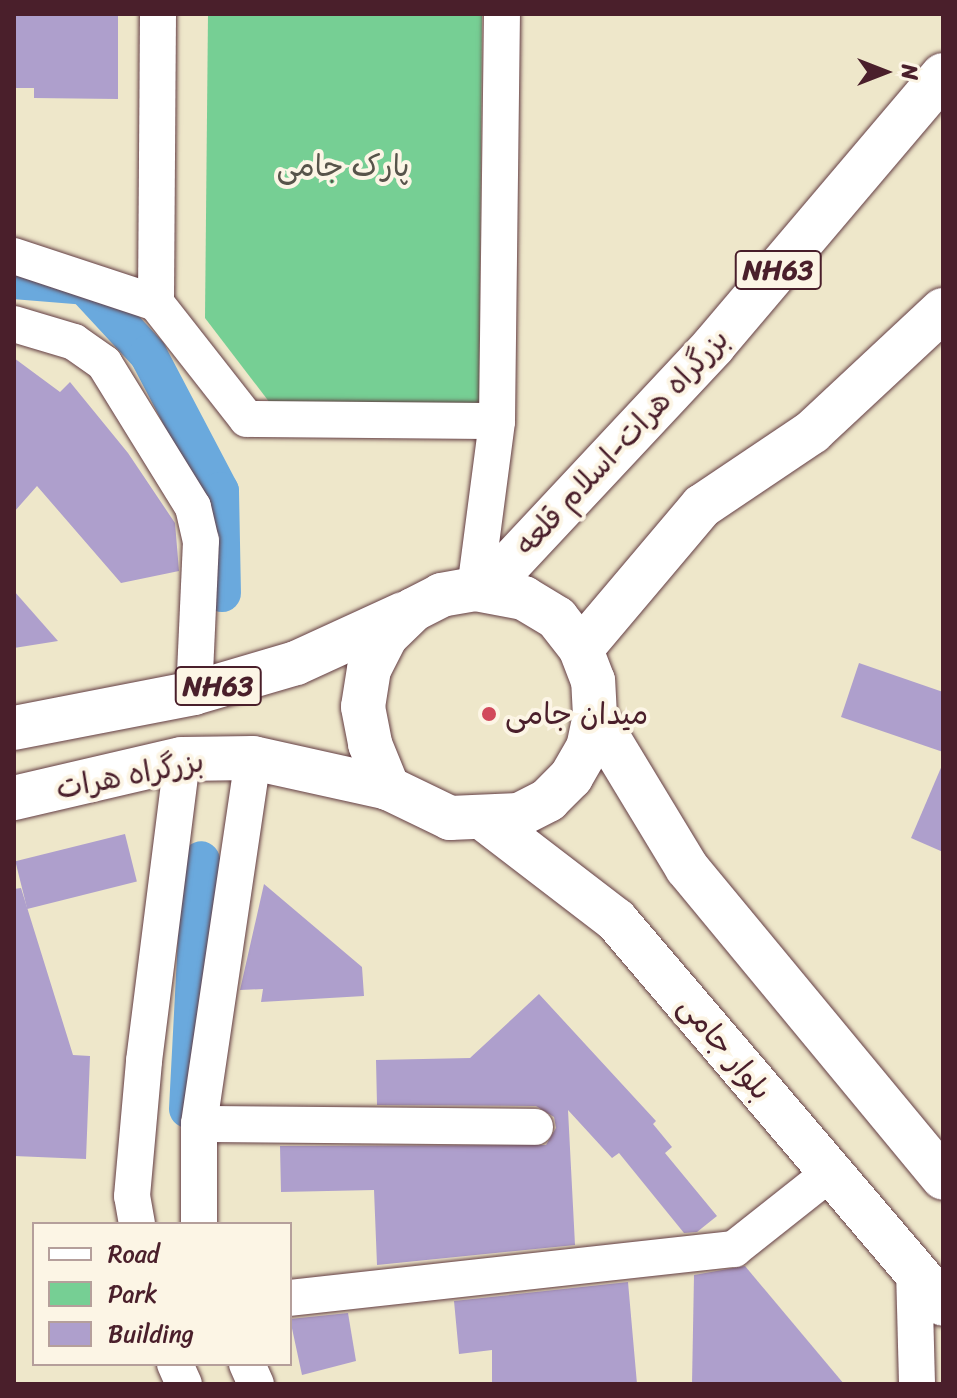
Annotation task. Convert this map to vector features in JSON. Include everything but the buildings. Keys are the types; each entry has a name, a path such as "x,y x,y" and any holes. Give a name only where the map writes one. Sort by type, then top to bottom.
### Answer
{"highway":[{"name":"بزرگراه هرات-اسلام قلعه","path":"480,589 714,345 943,75"},
{"path":"581,649 702,506 812,432 943,310"},
{"name":"NH63","path":"14,728 194,693 296,663 442,595 480,589 524,598 557,618 581,649 593,681 595,716 582,758 548,800 519,815 450,818 388,788 370,744 363,707 369,669 386,636 413,610"},
{"path":"595,716 687,868 943,1178"},
{"name":"بزرگراه هرات","path":"14,798 182,759 253,758 388,788"},
{"name":"بلوار جامی","path":"483,818 616,920 943,1304"}],"street":[{"path":"156,303 158,14"},
{"path":"480,589 497,421 502,14"},
{"path":"14,256 156,303 247,419 497,421"},
{"path":"14,324 74,342 104,363 193,507 201,541 194,693"},
{"path":"199,1222 199,1124 253,758"},
{"path":"137,1222 132,1196 144,1061 182,759"},
{"path":"199,1124 535,1127"},
{"path":"292,1298 734,1249 831,1172"},
{"path":"914,1269 917,1384"}],"green space":[{"name":"پارک جامی","path":"208,14 482,14 479,405 270,403 205,318"}],"waterway":[{"path":"14,280 85,286 148,354 220,491 222,593"},
{"path":"188,1109 201,860"}],"place":[{"name":"میدان جامی","path":"489,714"}]}
